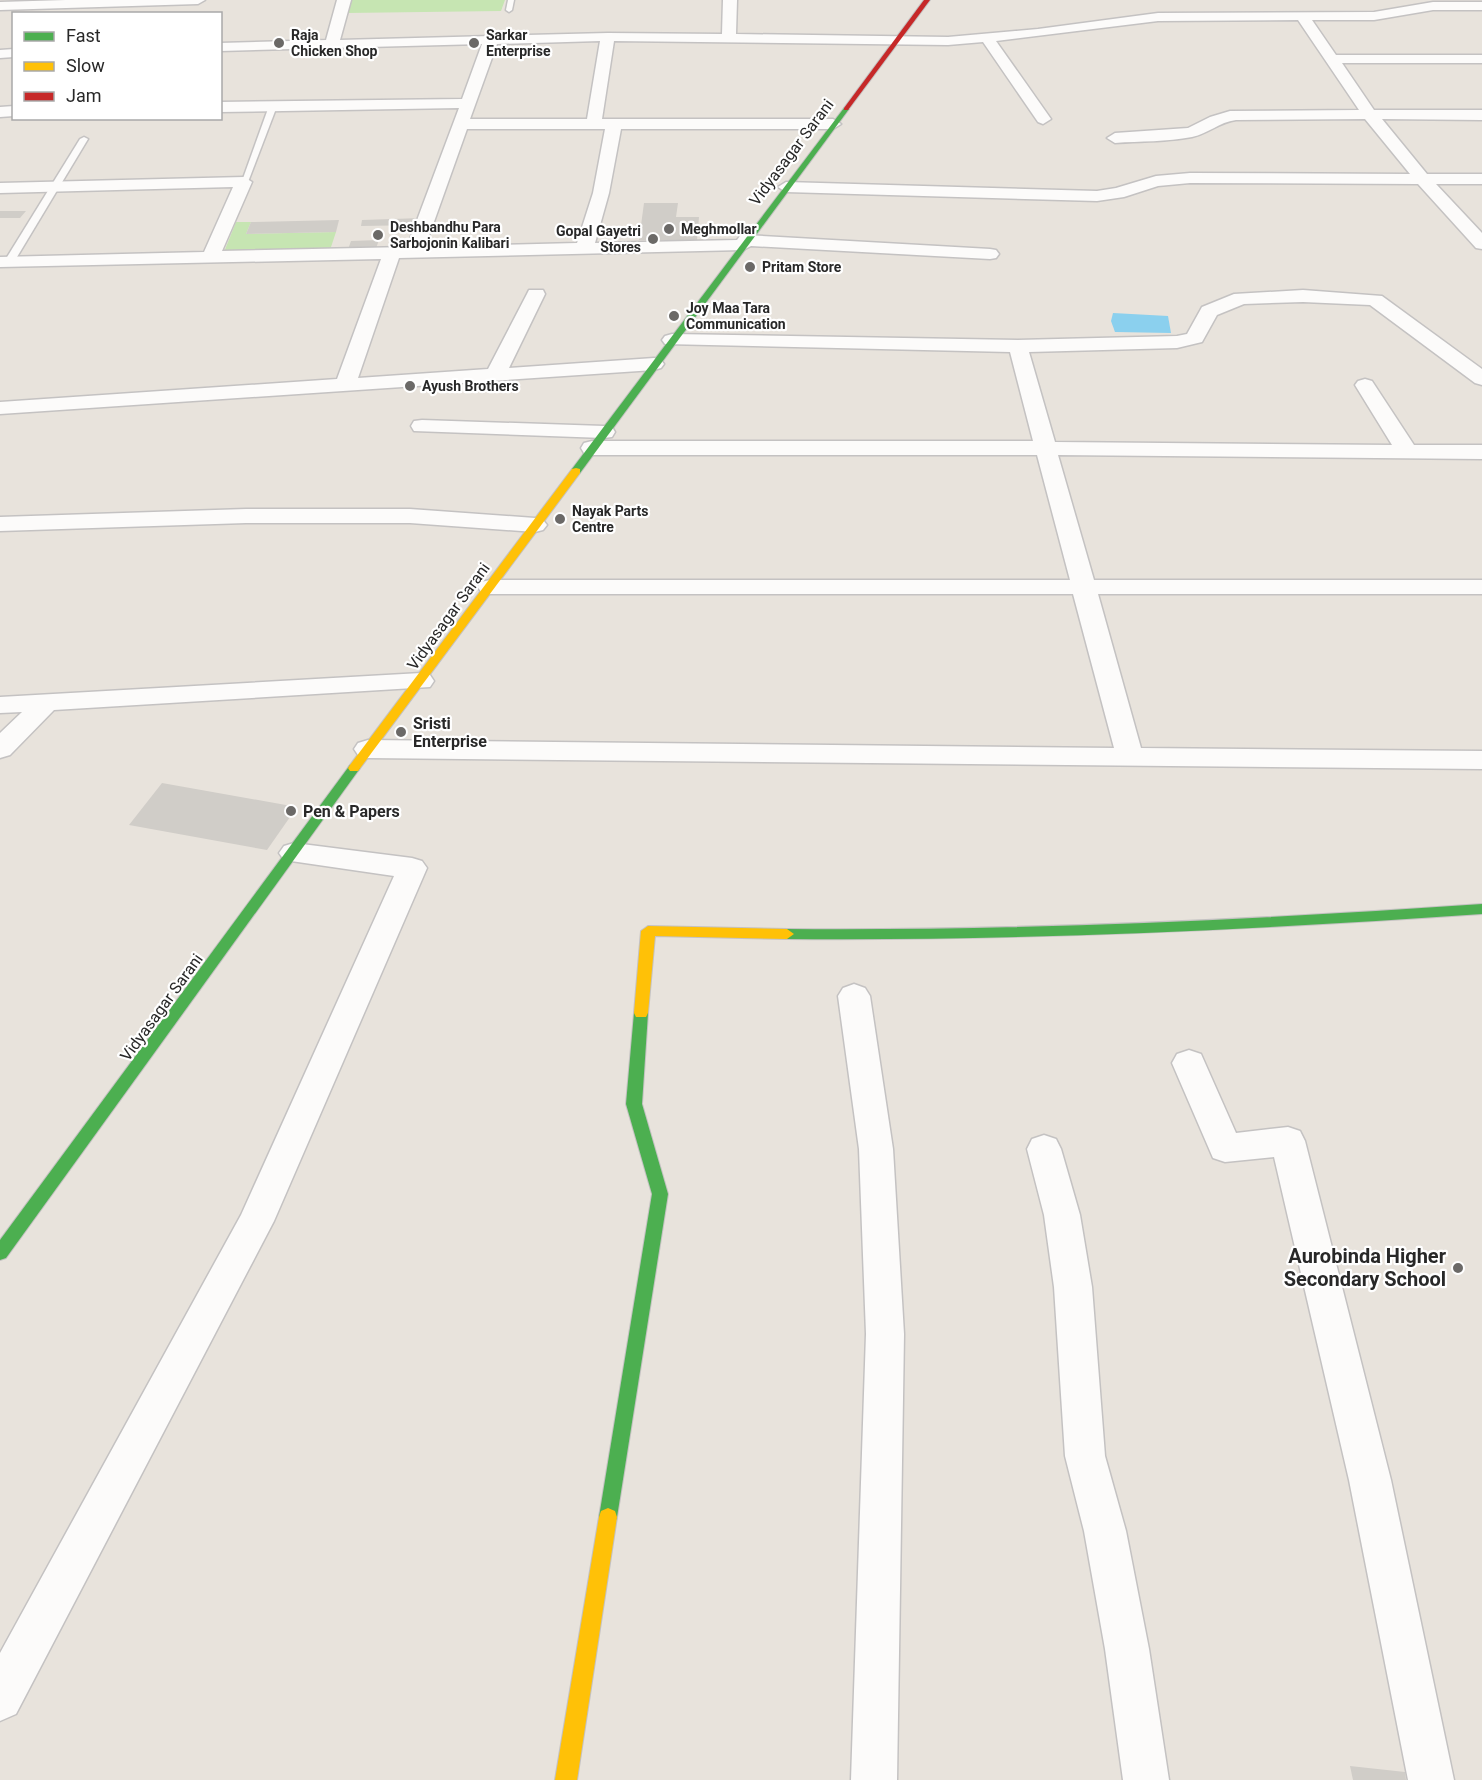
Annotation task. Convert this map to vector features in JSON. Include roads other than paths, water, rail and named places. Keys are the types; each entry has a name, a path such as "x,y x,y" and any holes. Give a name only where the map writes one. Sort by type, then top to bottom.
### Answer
{"street":[{"path":"0,6 97,1 198,0"},
{"path":"332,43 344,0"},
{"path":"729,38 730,0"},
{"name":"Vidyasagar Sarani","path":"0,1253 368,749 421,681 654,364 927,0"},
{"path":"1268,0 1280,16"},
{"path":"222,46 608,38 895,42 987,38 1158,17 1374,15 1433,6 1482,6"},
{"path":"1302,16 1371,116 1422,178 1482,244"},
{"path":"594,123 608,38"},
{"path":"987,38 1043,120"},
{"path":"414,252 469,103 478,60 491,40"},
{"path":"252,62 261,45"},
{"path":"1332,59 1482,59"},
{"path":"222,107 469,103"},
{"path":"1115,138 1189,133 1199,131 1214,121 1236,116 1482,115"},
{"path":"585,248 601,193 614,123"},
{"path":"461,124 833,124"},
{"path":"786,187 1097,196 1118,193 1172,178 1482,179"},
{"path":"0,188 244,182 211,257"},
{"path":"4,262 744,243 990,254"},
{"path":"345,385 392,253"},
{"path":"495,375 536,294"},
{"path":"672,340 1018,346 1177,342 1195,338 1209,311 1240,298 1340,297 1375,300 1482,379"},
{"path":"1018,346 1130,757"},
{"path":"0,408 654,364"},
{"path":"1365,385 1407,451"},
{"path":"422,426 598,440 1046,448 1482,452"},
{"path":"0,524 246,516 410,516 535,525"},
{"path":"490,587 1482,587"},
{"path":"0,705 421,681"},
{"path":"0,749 47,702"},
{"path":"368,749 1482,760"},
{"path":"0,1698 256,1221 412,868 294,853"},
{"path":"566,1780 660,1194 634,1104 648,931 915,936 1331,920 1482,909"},
{"path":"854,996 876,1149 885,1334 874,1780"},
{"path":"1190,1063 1225,1148 1288,1141 1370,1480 1431,1780"},
{"path":"1044,1149 1062,1215 1073,1287 1085,1456 1105,1531 1127,1649 1146,1780"}],"lane":[{"path":"509,10 511,0"},
{"path":"244,182 273,106"},
{"path":"4,262 55,187 84,139"}],"water":[{"path":"1113,313 1168,316 1171,333 1115,332 1111,321"}],"place":[{"name":"Raja Chicken Shop","path":"279,43"},
{"name":"Sarkar Enterprise","path":"474,43"},
{"name":"Meghmollar","path":"669,229"},
{"name":"Deshbandhu Para Sarbojonin Kalibari","path":"378,235"},
{"name":"Gopal Gayetri Stores","path":"653,239"},
{"name":"Pritam Store","path":"750,267"},
{"name":"Joy Maa Tara Communication","path":"674,316"},
{"name":"Ayush Brothers","path":"410,386"},
{"name":"Nayak Parts Centre","path":"560,519"},
{"name":"Sristi Enterprise","path":"401,732"},
{"name":"Pen & Papers","path":"291,811"},
{"name":"Aurobinda Higher Secondary School","path":"1458,1268"}]}
